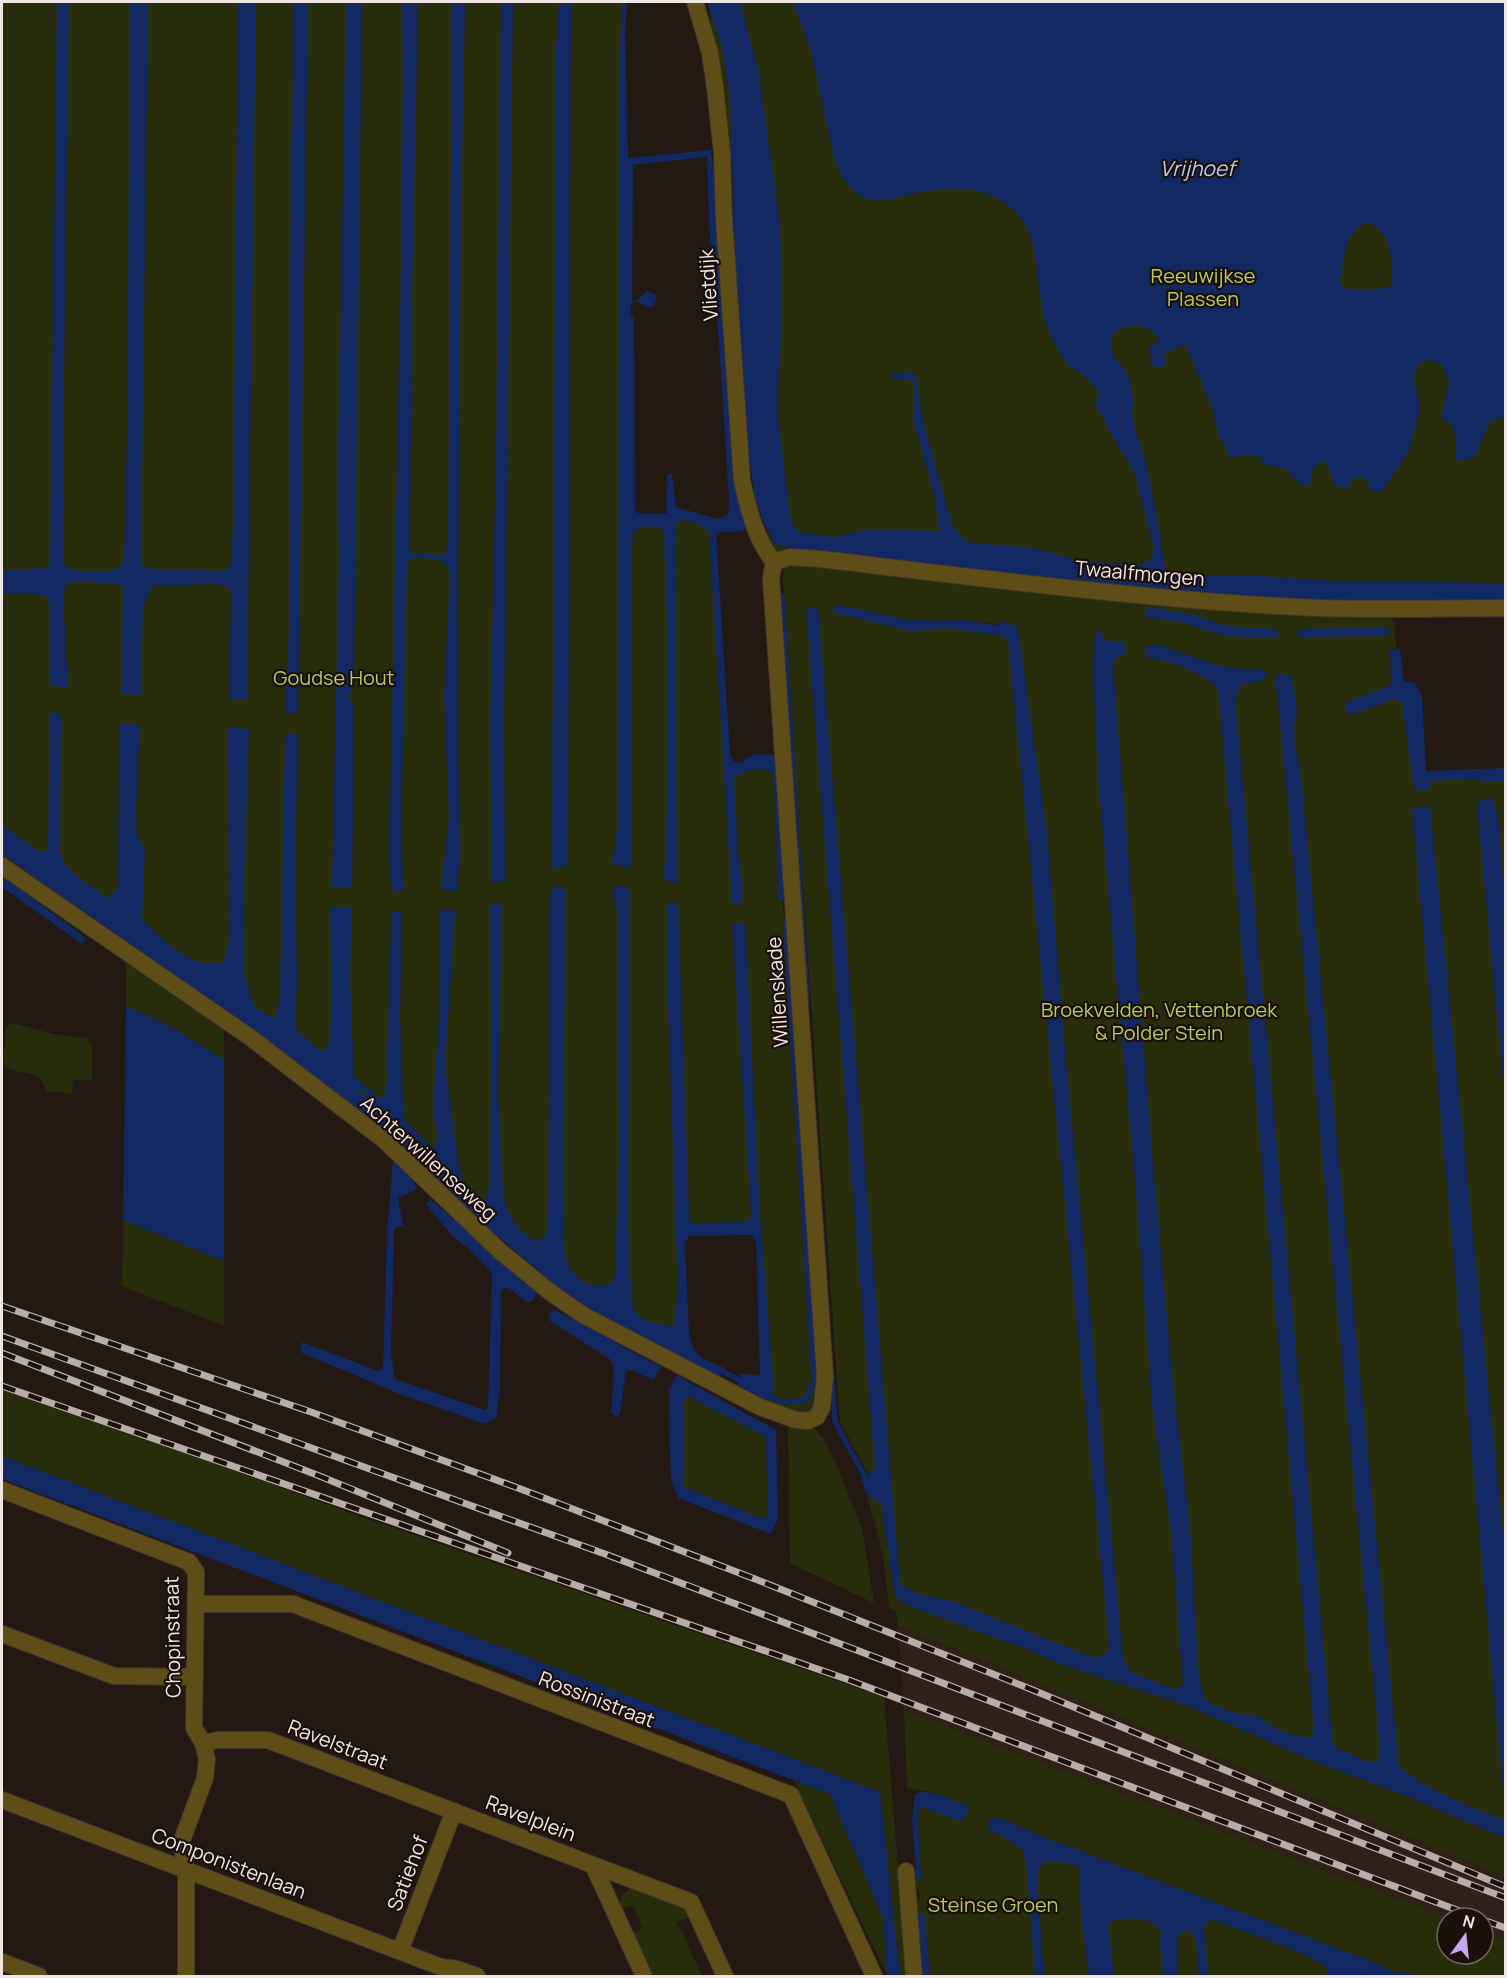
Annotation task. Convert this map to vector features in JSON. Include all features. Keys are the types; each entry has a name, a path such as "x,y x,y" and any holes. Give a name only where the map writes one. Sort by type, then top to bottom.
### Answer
{"street":[{"name":"Vlietdijk","path":"695,2 710,53 722,153 724,218 742,482 751,520 766,552 774,562"},
{"name":"Twaalfmorgen","path":"774,562 790,557 820,559 1062,587 1279,606 1389,609 1506,608"},
{"name":"Willenskade","path":"774,562 771,578 772,602 825,1376 822,1407 817,1417"},
{"name":"Achterwillenseweg","path":"2,866 251,1038 384,1140 501,1252 550,1292 583,1315 760,1407 796,1420 808,1421 817,1417"},
{"name":"Chopinstraat","path":"2,1490 189,1562 196,1572 194,1728 203,1743 207,1759 205,1778 181,1843 186,1869 186,1977"},
{"name":"Rossinistraat","path":"196,1604 293,1604 791,1795 874,1977"},
{"path":"2,1634 114,1676 195,1677"},
{"name":"Ravelstraat","path":"203,1743 218,1740 268,1740 454,1811"},
{"name":"Componistenlaan","path":"2,1800 400,1951 443,1972 457,1969 477,1977"},
{"name":"Ravelplein","path":"454,1811 691,1902 725,1977"},
{"name":"Satiehof","path":"400,1951 454,1811"},
{"path":"593,1865 644,1977"},
{"path":"906,1871 914,1977"},
{"path":"610,1902 626,1877"},
{"path":"2,1962 39,1977"}],"shaded area":[{"path":"898,1625 1505,1877 1505,1939 1495,1935 1495,1906 1435,1906 1435,1912 904,1710"}],"green space":[{"name":"Goudse Hout","path":"2,2 624,2 627,519 673,516 712,524 727,765 775,765 784,920 788,924 806,1162 817,1379 817,1401 811,1411 797,1415 769,1401 773,1391 759,1230 682,1231 679,1342 636,1329 473,1203 244,1014 2,859"},
{"name":"Reeuwijkse Plassen","path":"708,2 1505,2 1505,583 1337,581 1245,575 1177,576 1167,572 787,537"},
{"name":"Broekvelden, Vettenbroek & Polder Stein","path":"767,531 774,543 814,552 1505,603 1505,618 1393,615 1397,649 1390,651 1391,681 1389,686 1405,695 1418,775 1470,769 1505,769 1505,1826 895,1592 886,1491 873,1471 869,1474 865,1469 840,1421 789,687 783,576 785,565 766,539","holes":["837,605 904,619 963,620 1012,626 1014,634 834,611","1155,644 1223,667 1267,671 1184,666 1163,660"]},
{"path":"126,961 224,1027 224,1060 168,1025 126,1006"},
{"path":"13,1023 57,1035 87,1038 92,1045 92,1080 73,1080 72,1094 46,1091 35,1076 5,1067 3,1063 6,1029"},
{"path":"123,1220 224,1261 224,1326 122,1286"},
{"path":"2,1384 347,1512 884,1697 907,1976 900,1976 880,1792 2,1456"},
{"path":"688,1396 766,1437 768,1515 764,1519 684,1487 684,1400"},
{"path":"788,1423 814,1428 823,1438 838,1468 862,1529 874,1603 790,1563"},
{"path":"867,1495 881,1502 894,1591 903,1603 1027,1649 1055,1662 1185,1705 1316,1762 1404,1795 1505,1838 1505,1877 898,1625 896,1610 889,1608 883,1555"},
{"name":"Steinse Groen","path":"904,1710 1435,1912 1435,1966 1495,1966 1495,1935 1505,1939 1505,1974 1504,1976 1418,1976 1405,1972 1397,1973 1038,1835 1003,1819 992,1818 1200,1907 1206,1976 925,1976 917,1916 923,1976 919,1976 913,1902 920,1899 919,1889 912,1889 916,1869 917,1880 915,1801 969,1807 934,1793 907,1788"},
{"path":"794,1781 830,1794 883,1918 887,1975"},
{"path":"634,1888 686,1908 690,1917 677,1922 702,1976 652,1976 633,1933 643,1928 633,1906 620,1909 623,1893"},
{"path":"1211,1919 1301,1953 1326,1966 1329,1976 1208,1976 1204,1927"}],"water":[{"path":"57,2 69,2 63,449 64,563 71,569 98,572 118,568 124,557 130,2 148,2 142,565 151,569 223,571 227,570 230,565 233,533 238,2 256,2 247,700 229,700 231,590 224,586 213,584 153,586 143,604 141,695 121,694 123,588 120,584 69,581 66,585 63,595 68,689 49,684 49,606 46,596 29,593 2,594 2,570 46,568 50,561"},
{"path":"294,2 308,2 298,714 285,713 289,626 289,336"},
{"path":"346,2 362,2 354,677 349,698 354,709 352,888 332,887 339,555 337,456"},
{"path":"402,2 418,2 410,549 412,553 443,555 448,549 452,2 465,2 457,694 460,858 457,891 441,890 449,816 444,697 450,572 443,561 420,557 409,559 407,564 401,835 404,892 392,891 389,863 401,262"},
{"path":"501,2 513,2 504,719 505,881 492,883 490,729 496,453"},
{"path":"559,2 571,2 568,865 552,869 556,50"},
{"path":"622,2 627,2 625,33 628,158 711,150 733,479 737,481 746,525 743,531 716,533 730,754 733,761 740,763 754,754 776,755 785,891 784,898 779,903 774,782 772,772 757,769 734,778 742,903 732,903 709,532 694,522 682,519 675,525 677,884 664,879 667,807 667,627 664,532 653,527 644,527 633,532 632,544 631,863 629,867 617,866 611,862 615,848 618,817 619,70","holes":["707,157 709,225 719,343 728,514 717,519 676,507 672,473 667,475 666,514 637,513 635,508 634,319 630,309 632,303 636,301 647,307 653,307 657,298 655,294 647,291 638,299 633,301 632,299 633,165"]},
{"name":"Vrijhoef","path":"707,2 740,2 759,74 780,225 782,313 777,411 791,522 798,532 833,537 870,529 939,531 934,493 914,422 913,381 891,378 890,375 913,372 923,421 952,525 966,542 1033,548 1081,561 1140,565 1149,561 1154,549 1134,471 1095,404 1099,395 1093,384 1065,360 1052,337 1041,305 1035,256 1026,227 1005,203 982,192 945,189 879,200 868,199 854,191 835,162 811,51 793,2 1505,2 1505,417 1490,421 1476,454 1472,458 1456,461 1452,425 1441,418 1449,382 1442,365 1428,359 1418,365 1413,380 1420,410 1408,453 1381,492 1371,491 1367,480 1361,476 1351,480 1349,488 1334,485 1327,464 1321,460 1312,471 1310,486 1298,483 1286,469 1263,464 1258,455 1230,457 1218,434 1212,407 1185,344 1164,354 1166,364 1158,369 1151,365 1150,346 1159,340 1149,329 1133,326 1118,330 1113,335 1111,347 1127,374 1131,387 1132,415 1150,481 1166,572 1177,576 1245,575 1337,581 1505,583 1505,603 1320,602 1108,586 814,552 774,543 755,499 744,420 736,292 730,95 722,47","holes":["1366,223 1381,231 1389,248 1392,268 1391,286 1361,290 1343,287 1340,280 1349,240 1353,233"]},
{"path":"837,605 904,619 963,620 996,625 1006,621 1012,626 1017,623 1047,833 1065,1050 1123,1657 1130,1672 1176,1690 1183,1683 1171,1530 1152,1407 1136,1191 1098,779 1093,670 1095,632 1102,632 1104,640 1126,643 1126,654 1117,657 1113,665 1153,1165 1174,1395 1190,1527 1199,1680 1205,1700 1212,1704 1237,1713 1258,1715 1282,1731 1310,1738 1314,1730 1218,689 1202,676 1185,668 1146,657 1146,647 1155,644 1223,667 1267,671 1264,680 1240,685 1235,699 1333,1746 1367,1762 1378,1762 1380,1749 1277,692 1274,683 1278,674 1290,675 1297,714 1294,725 1295,744 1301,778 1399,1767 1423,1784 1450,1798 1505,1820 1505,1838 1404,1795 1316,1762 1185,1705 1055,1662 1027,1649 903,1603 895,1596 881,1503 867,1495 861,1479 875,1468 806,610 813,606 818,608 900,1582 901,1585 918,1594 952,1601 1094,1658 1107,1653 1109,1642 1008,641 1000,635 944,628 911,631 835,613 833,608"},
{"path":"1147,607 1196,615 1225,626 1277,629 1278,638 1224,636 1180,622 1145,617"},
{"path":"1390,627 1389,636 1299,637 1297,629"},
{"path":"1400,649 1404,681 1414,682 1422,695 1426,771 1505,768 1505,782 1481,782 1477,779 1430,781 1429,790 1414,790 1402,702 1395,699 1350,715 1345,710 1346,702 1389,686 1391,681 1390,650"},
{"path":"53,712 61,717 60,853 63,860 80,879 109,898 118,888 119,723 140,725 136,810 137,836 145,850 142,920 177,951 187,957 209,963 221,963 226,956 229,939 228,727 249,729 243,914 244,975 255,1008 275,1019 280,999 285,733 298,733 295,1028 320,1051 326,1050 329,1040 331,1006 330,912 333,906 352,908 350,977 354,1081 361,1092 370,1098 379,1102 384,1097 387,1081 391,917 393,911 402,912 400,1017 404,1123 419,1148 431,1151 436,1144 437,1133 433,1113 439,1015 439,911 449,909 455,911 445,1065 458,1159 466,1196 473,1203 481,1203 486,1197 490,1184 490,909 492,904 502,902 498,1093 503,1193 507,1210 520,1231 534,1240 544,1238 548,1228 550,898 552,888 566,887 563,1238 569,1265 577,1277 594,1286 613,1281 615,1274 619,1156 617,909 613,890 615,885 630,888 628,1220 630,1281 635,1311 647,1321 658,1324 674,1325 678,1293 668,1005 667,902 678,904 689,1221 692,1223 748,1222 751,1214 732,923 745,924 760,1215 774,1388 769,1401 737,1385 741,1374 760,1375 756,1240 751,1235 690,1236 685,1243 691,1341 700,1356 724,1368 720,1377 600,1317 556,1286 313,1076 254,1030 2,854 2,825 39,851 46,852 50,713"},
{"path":"1491,798 1499,824 1503,883 1506,976 1505,1101 1477,806 1481,799"},
{"path":"1430,806 1505,1554 1505,1811 1412,808"},
{"path":"2,877 86,938 82,944 2,887"},
{"path":"126,1006 168,1025 224,1060 224,1261 123,1220"},
{"path":"393,1160 408,1173 417,1189 398,1198 403,1225 394,1229 391,1353 395,1379 485,1410 488,1407 492,1273 469,1249 453,1237 426,1204 431,1200 536,1291 534,1300 528,1303 507,1287 501,1290 500,1386 496,1418 485,1424 402,1395 300,1352 302,1342 378,1371 383,1368 387,1231"},
{"path":"553,1309 661,1367 654,1380 630,1370 626,1371 620,1414 617,1417 611,1412 614,1369 611,1360 550,1321 548,1315"},
{"path":"676,1375 776,1430 778,1519 771,1534 678,1498 671,1479 669,1390","holes":["688,1396 766,1437 768,1515 764,1519 684,1487 684,1400"]},
{"path":"2,1456 880,1792 900,1976 887,1976 883,1918 830,1794 2,1479"},
{"path":"934,1793 969,1807 962,1822 922,1807 919,1808 921,1878 917,1881 912,1821 915,1794"},
{"path":"992,1818 1003,1819 1038,1835 1397,1973 1405,1972 1418,1976 1363,1974 1360,1976 1329,1976 1326,1966 1301,1953 1211,1919 1204,1927 1208,1976 1199,1976 1196,1939 1189,1931 1181,1933 1178,1938 1177,1976 1163,1976 1161,1934 1158,1928 1147,1920 1124,1919 1111,1921 1108,1926 1114,1976 1089,1976 1081,1916 1079,1867 1066,1863 1044,1862 1039,1868 1037,1881 1044,1976 1035,1976 1027,1870 1023,1850 988,1830 989,1821"},
{"path":"920,1912 925,1917 930,1976 923,1976 917,1916"}],"waterway":[{"path":"782,596 807,995"},
{"path":"766,1394 782,1402 806,1400 814,1380 785,921"},
{"path":"350,1077 385,1105"},
{"path":"400,1119 436,1155"},
{"path":"459,1180 485,1208"},
{"path":"719,1369 745,1383"},
{"path":"832,1376 835,1422 865,1477"}],"railway":[{"path":"2,1306 311,1412 755,1579 1028,1688 1506,1887"},
{"path":"2,1336 605,1554 1506,1898"},
{"path":"2,1353 317,1475 508,1553"},
{"path":"2,1386 849,1680 1446,1906"},
{"path":"1495,1924 1506,1928"}]}
